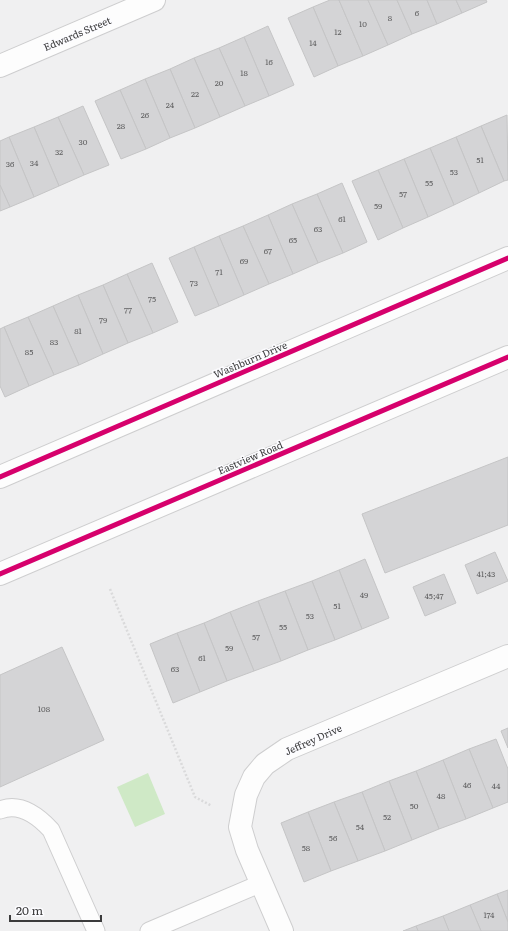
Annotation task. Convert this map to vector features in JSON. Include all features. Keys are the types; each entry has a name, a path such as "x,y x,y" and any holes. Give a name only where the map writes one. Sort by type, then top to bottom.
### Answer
{"street":[{"name":"Edwards Street","path":"0,66 131,5 154,0"},
{"name":"Washburn Drive","path":"0,477 508,258"},
{"name":"Eastview Road","path":"0,574 508,357"},
{"name":"Jeffrey Drive","path":"282,931 247,850 240,827 246,795 254,777 265,764 287,749 508,656"}],"lane":[{"path":"0,810 5,808 17,808 30,812 51,830 96,931"},
{"path":"149,931 262,882"}],"path":[{"path":"110,590 195,797 212,806"}],"green space":[{"path":"148,773 165,814 135,827 117,787"}],"building":[{"path":"330,0 339,0 363,56 338,66 313,7"},
{"path":"339,0 368,0 388,45 363,56"},
{"path":"368,0 397,0 412,34 388,45"},
{"path":"397,0 427,0 437,24 412,34"},
{"path":"427,0 456,0 462,13 437,24"},
{"path":"456,0 486,0 487,2 462,13"},
{"path":"313,7 338,66 314,77 288,18"},
{"path":"268,26 294,85 269,96 244,37"},
{"path":"244,37 269,96 245,106 219,48"},
{"path":"219,48 245,106 220,117 194,58"},
{"path":"194,58 220,117 195,128 170,69"},
{"path":"170,69 195,128 170,138 145,79"},
{"path":"145,79 170,138 146,149 120,90"},
{"path":"120,90 146,149 121,159 95,101"},
{"path":"83,106 109,165 84,175 58,117"},
{"path":"507,115 508,180 504,181 481,126"},
{"path":"58,117 84,175 59,186 34,127"},
{"path":"481,126 504,181 479,193 456,137"},
{"path":"34,127 59,186 34,197 9,137"},
{"path":"9,137 34,197 10,207 0,185 0,141"},
{"path":"456,137 479,193 454,205 430,148"},
{"path":"430,148 454,205 428,217 404,159"},
{"path":"404,159 428,217 403,228 378,170"},
{"path":"378,170 403,228 378,240 352,181"},
{"path":"342,183 367,242 343,253 317,194"},
{"path":"0,185 10,207 0,211"},
{"path":"317,194 343,253 318,263 292,204"},
{"path":"292,204 318,263 293,274 268,215"},
{"path":"268,215 293,274 269,284 243,226"},
{"path":"243,226 269,284 244,295 219,236"},
{"path":"219,236 244,295 219,306 194,247"},
{"path":"194,247 219,306 195,316 169,258"},
{"path":"152,263 178,322 153,333 127,274"},
{"path":"127,274 153,333 128,343 103,285"},
{"path":"103,285 128,343 103,354 78,295"},
{"path":"78,295 103,354 79,365 53,306"},
{"path":"53,306 79,365 54,375 28,317"},
{"path":"28,317 54,375 29,386 4,327"},
{"path":"4,327 29,386 5,397 0,386 0,329"},
{"path":"508,457 508,525 385,573 362,514"},
{"path":"495,552 508,581 477,594 465,565"},
{"path":"365,559 389,618 362,629 339,570"},
{"path":"339,570 362,629 335,640 312,581"},
{"path":"444,574 456,603 425,616 413,587"},
{"path":"312,581 335,640 308,650 285,591"},
{"path":"285,591 308,650 281,661 258,601"},
{"path":"258,601 281,661 254,671 230,612"},
{"path":"230,612 254,671 227,681 204,623"},
{"path":"204,623 227,681 200,692 177,633"},
{"path":"177,633 200,692 173,703 150,644"},
{"path":"62,647 104,740 0,787 0,675"},
{"path":"508,728 508,748 501,731"},
{"path":"496,739 508,769 508,802 493,808 469,749"},
{"path":"469,749 493,808 466,819 443,760"},
{"path":"443,760 466,819 439,829 416,771"},
{"path":"416,771 439,829 412,840 389,781"},
{"path":"389,781 412,840 385,851 362,792"},
{"path":"362,792 385,851 358,861 334,802"},
{"path":"334,802 358,861 331,871 308,812"},
{"path":"308,812 331,871 304,882 281,823"},
{"path":"508,890 508,922 497,894"},
{"path":"497,894 508,922 508,931 481,931 470,905"},
{"path":"470,905 481,931 449,931 443,916"},
{"path":"443,916 449,931 418,931 416,926"},
{"path":"416,926 418,931 403,931"}],"cycle path":[{"path":"0,477 508,258"},
{"path":"0,574 508,357"}]}
